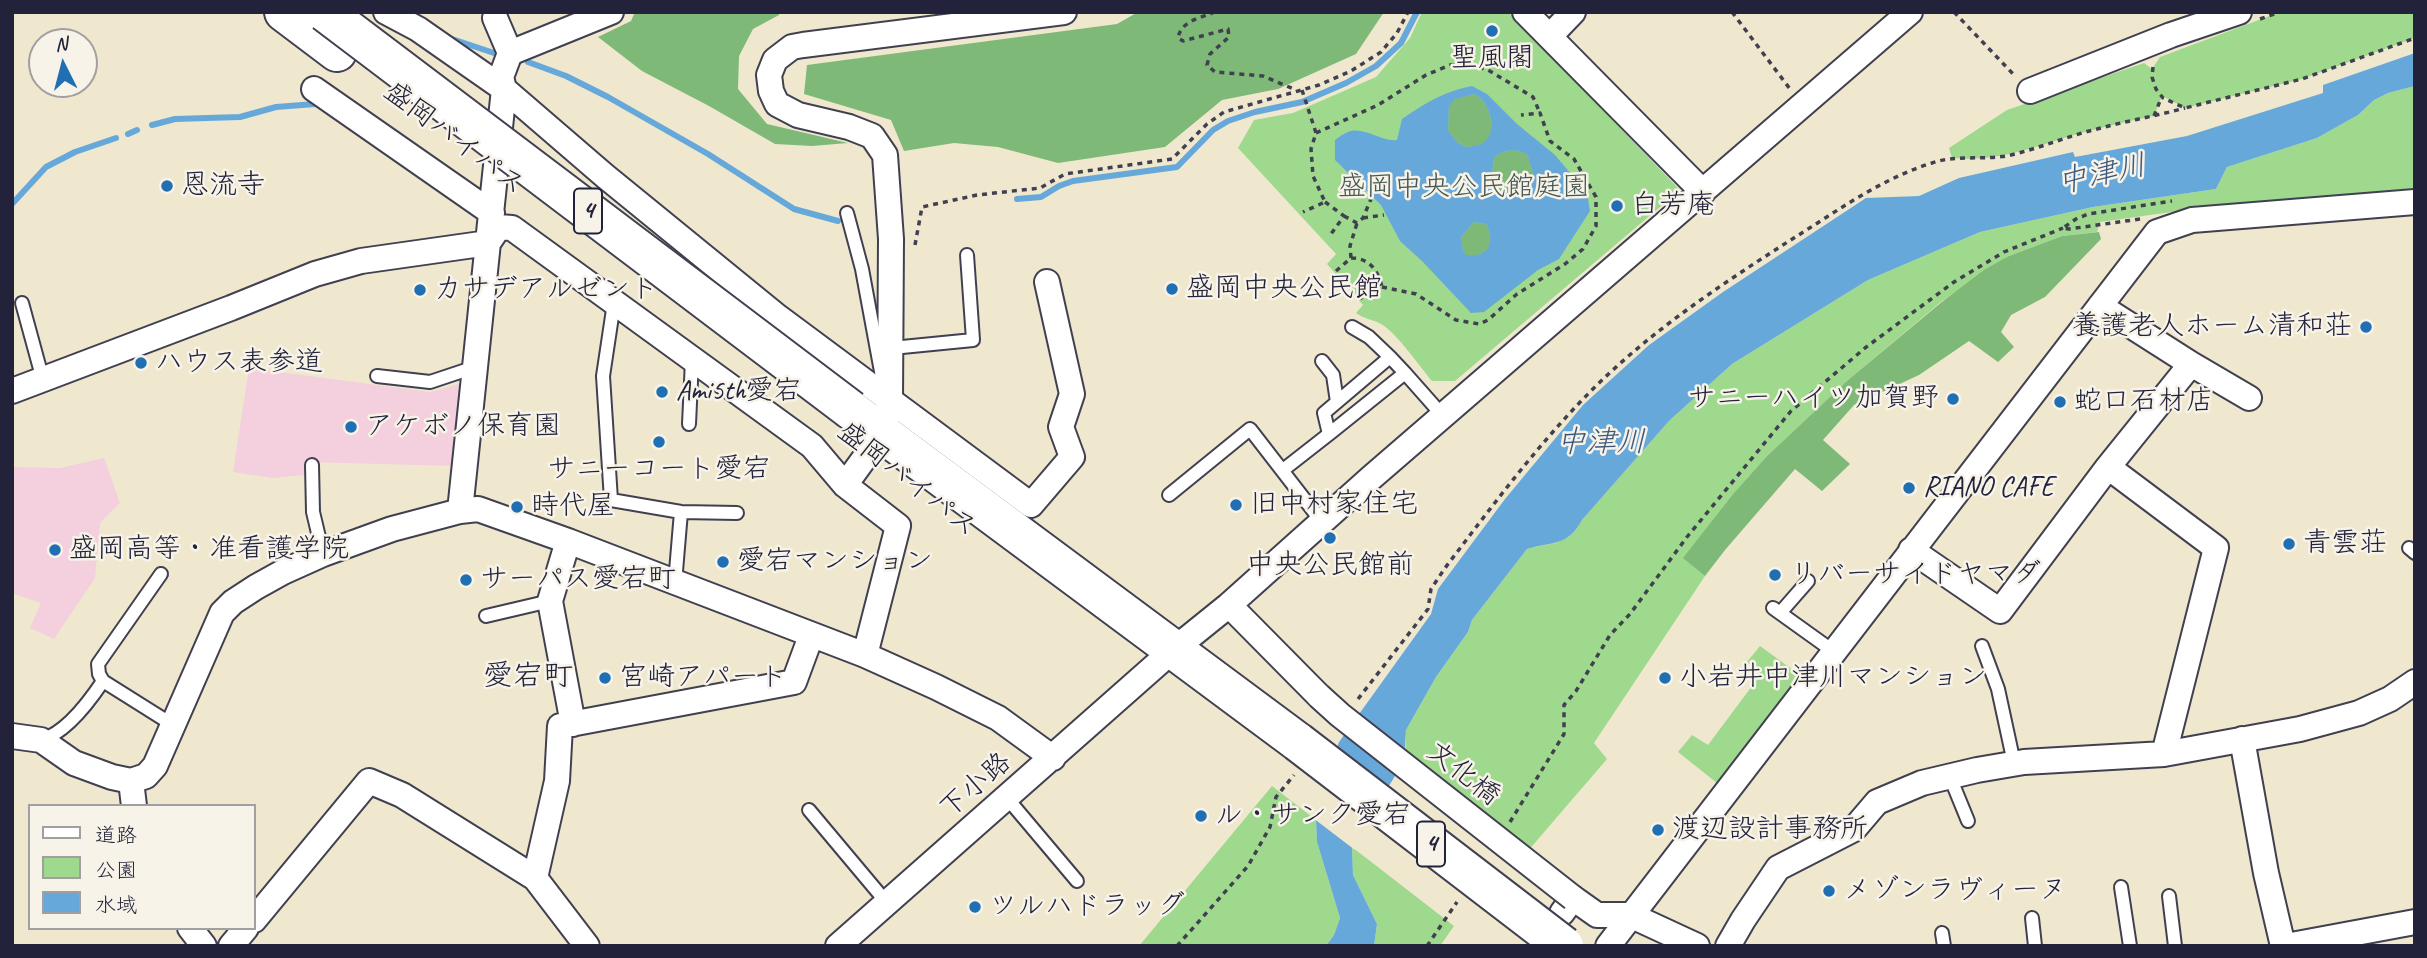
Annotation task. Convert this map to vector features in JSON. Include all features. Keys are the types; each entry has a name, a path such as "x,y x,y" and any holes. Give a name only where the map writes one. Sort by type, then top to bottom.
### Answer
{"highway":[{"name":"盛岡バイパス","path":"284,12 845,419 881,429 1163,660 1294,757 1530,946"},
{"name":"盛岡バイパス","path":"326,12 845,419"},
{"name":"盛岡バイパス","path":"1294,757 1566,919"}],"street":[{"path":"386,12 418,29 504,89 596,169 778,317 881,429 1031,505 1072,457 1061,427 1072,394 1047,282"},
{"path":"510,53 611,12"},
{"path":"845,485 881,429 892,348 891,239 886,155 872,136 849,127 798,115 777,104 771,91 769,75 775,60 792,47 803,45 1064,12"},
{"path":"1525,12 1703,192"},
{"path":"1550,36 1573,12"},
{"name":"下小路","path":"838,946 1443,416 1910,12"},
{"path":"2029,91 2171,35 2245,17"},
{"path":"460,511 504,89 501,77 510,53 495,18"},
{"path":"314,89 492,213"},
{"path":"1608,946 2157,232 2192,220 2415,202"},
{"path":"12,391 315,274 361,261 488,243 499,228 512,228 811,446 845,485 898,526 865,655"},
{"path":"2100,306 2249,398"},
{"path":"1911,550 2000,611 2108,467 2191,364"},
{"path":"2108,467 2216,548 2164,754"},
{"path":"12,736 41,740 74,763 112,777 131,781 146,776 155,766 222,613 233,602 256,587 323,554 392,529 460,511 478,509 865,655 998,718 1053,758"},
{"path":"568,541 550,601 573,724"},
{"name":"文化橋","path":"1229,605 1340,715 1566,919 1630,915"},
{"path":"535,878 557,781 560,726 794,682 811,636"},
{"path":"1728,946 1778,867 1854,829 1877,802 1922,783 2014,763 2164,754 2300,729 2359,713 2390,699 2415,682"},
{"path":"2242,739 2266,873 2284,946 2415,922"},
{"path":"131,781 134,804"},
{"path":"256,918 369,781 402,795 535,878 587,946"},
{"path":"1630,915 1697,946"},
{"path":"192,930 204,946"},
{"path":"231,946 244,930"}],"lane":[{"path":"847,213 862,269 879,369 881,429"},
{"path":"892,348 972,340 967,255"},
{"path":"22,303 43,380"},
{"path":"614,303 603,376 611,500 681,512 737,513"},
{"path":"1352,327 1390,357 1443,416"},
{"path":"1329,434 1324,413 1390,357"},
{"path":"689,424 692,359"},
{"path":"1322,361 1333,375 1337,402"},
{"path":"377,376 430,382 475,368"},
{"path":"1283,470 1405,373"},
{"path":"1169,495 1250,429 1322,522"},
{"path":"312,465 313,512 323,554"},
{"path":"675,583 681,512"},
{"path":"161,574 98,664 103,681 173,725"},
{"path":"1808,581 1776,610 1833,652"},
{"path":"486,616 550,601"},
{"path":"1982,646 1998,689 2014,763"},
{"path":"41,740 52,737 88,704 103,681"},
{"path":"1950,777 1968,821"},
{"path":"1007,798 1077,881"},
{"path":"809,810 887,903"},
{"path":"2121,887 2130,946"},
{"path":"2169,896 2175,946"},
{"path":"2032,918 2035,946"}],"path":[{"path":"1215,12 1186,23 1179,31 1178,38 1183,41 1228,29 1230,37 1210,54 1207,65 1215,72 1263,76 1300,90 1316,133 1311,149 1314,182 1325,202 1357,223"},
{"path":"914,248 922,207 976,195 1040,188 1065,174 1172,159 1207,124 1224,113 1319,85 1350,71 1381,52 1397,33 1408,12"},
{"path":"1732,12 1803,106"},
{"path":"1954,12 2029,91"},
{"path":"2245,17 2280,12"},
{"path":"1357,700 1428,609 1431,589 1444,568 1553,432 1598,384 1637,348 1727,281 1855,200 1900,174 1935,162 1952,158 1987,159 2010,155 2098,128 2302,79 2415,37"},
{"path":"2156,63 2152,69 2152,77 2162,96 2185,108"},
{"path":"1316,133 1378,105 1426,75 1450,65 1467,64 1488,70 1533,97 1550,141 1574,159 1596,197 1596,226 1583,248 1565,264 1517,294 1488,320 1479,324 1456,320 1416,294 1373,287 1360,299"},
{"path":"2154,116 2162,96"},
{"path":"1521,115 1540,113"},
{"path":"1351,258 1350,246 1357,223 1363,218 1371,199"},
{"path":"1303,212 1325,202"},
{"path":"1363,218 1384,215"},
{"path":"1331,234 1343,216"},
{"path":"1507,827 1564,734 1564,705 1577,691 1610,635 1630,614 1687,537 1791,411 1835,372 1954,282 2004,252 2063,228"},
{"path":"1336,271 1351,258 1361,259 1372,265 1382,287"},
{"path":"1177,946 1248,866 1270,827 1276,797 1294,757"}],"shaded area":[{"name":"アケボノ保育園","path":"249,368 430,392 466,382 457,466 305,462 304,475 272,478 233,472"},
{"name":"盛岡高等・准看護学院","path":"104,458 120,503 100,523 95,578 54,639 30,628 41,603 12,593 12,467 60,468"}],"green space":[{"path":"635,12 779,12 779,15 753,29 739,56 738,89 767,124 848,143 812,146 775,144 642,71 598,37 631,21"},
{"path":"1138,12 1384,12 1356,54 1278,89 1222,100 1165,147 1058,163 998,147 954,143 904,151 891,120 804,94 807,65 1117,24"},
{"name":"盛岡中央公民館庭園","path":"1422,12 1508,12 1680,190 1455,381 1432,381 1387,328 1356,313 1363,305 1327,264 1336,254 1238,148 1254,120 1293,113 1376,77 1410,38"},
{"path":"2280,12 2415,12 2415,38 2302,79 2185,108 2162,96 2154,116 2009,154 1952,158 1949,148 2007,110 2144,63 2152,69 2160,57"},
{"path":"2415,86 2415,192 2214,206 2100,222 2097,232 2062,236 2009,256 1942,301 1848,380 1767,456 1733,494 1684,558 1705,576 1594,743 1607,759 1527,852 1405,756 1406,730 1436,677 1468,632 1472,620 1527,549 1559,542 1571,535 1669,421 1732,364 1868,280 1980,232 2093,207 2216,189 2227,167 2317,138 2358,115 2374,100 2388,93"},
{"path":"1474,94 1480,97 1488,110 1491,132 1483,144 1466,147 1457,142 1448,130 1449,106 1454,99"},
{"path":"1514,150 1527,154 1534,176 1517,192 1494,190 1491,181 1494,158 1502,152"},
{"path":"1474,222 1486,224 1490,243 1480,254 1466,256 1461,237"},
{"path":"2099,232 2101,239 2045,297 2011,315 2001,332 2014,347 1998,362 1969,341 1919,375 1854,405 1823,440 1850,464 1822,491 1795,469 1705,576 1683,558 1767,456 1848,380 1943,301 1984,270 2009,256 2062,236"},
{"path":"1760,646 1800,675 1717,783 1678,752 1692,735 1708,745 1761,674 1747,662"},
{"path":"1272,786 1316,820 1317,842 1340,918 1334,935 1326,946 1139,946"},
{"path":"1352,847 1454,926 1440,946 1374,946 1377,924 1353,875"}],"water":[{"name":"中津川","path":"2415,53 2415,86 2388,93 2374,100 2358,115 2317,138 2227,167 2216,189 2093,207 1980,232 1868,280 1732,364 1669,421 1571,535 1559,542 1527,549 1472,620 1468,632 1436,677 1406,730 1404,761 1352,847 1353,875 1377,924 1374,946 1326,946 1334,935 1340,918 1317,842 1316,820 1339,742 1431,614 1438,589 1505,499 1583,405 1649,345 1723,292 1866,198 1919,196 1959,178 2073,152 2075,157 2187,136 2323,93 2323,85"},
{"path":"1472,86 1487,94 1517,124 1555,155 1587,193 1590,211 1559,259 1538,270 1484,312 1471,313 1400,241 1381,205 1335,160 1335,140 1345,133 1357,131 1397,140 1402,119 1435,99","holes":["1474,94 1480,97 1488,110 1491,132 1483,143 1466,147 1457,142 1448,130 1449,106 1455,99","1514,150 1527,154 1534,176 1517,192 1494,190 1491,181 1494,158 1502,152","1474,222 1486,224 1490,243 1485,252 1466,255 1461,237"]}],"pier":[{"path":"1334,745 1392,788 1360,834 1355,850 1313,818"}],"waterway":[{"path":"1017,199 1041,197 1073,181 1177,167 1213,130 1228,121 1302,102 1346,83 1376,66 1401,43 1417,12"},
{"path":"449,38 497,54"},
{"path":"528,62 566,76 608,97 708,154 794,209 838,221"},
{"path":"152,125 175,119 240,117 276,107 315,104"},
{"path":"128,134 137,130"},
{"path":"12,204 46,167 75,152 116,138"}],"place":[{"name":"聖風閣","path":"1492,31"},
{"name":"恩流寺","path":"167,186"},
{"name":"白芳庵","path":"1617,206"},
{"name":"盛岡中央公民館","path":"1172,289"},
{"name":"カサデアルゼント","path":"420,290"},
{"name":"養護老人ホーム清和荘","path":"2366,327"},
{"name":"ハウス表参道","path":"141,363"},
{"name":"Ami5th愛宕","path":"662,392"},
{"name":"サニーハイツ加賀野","path":"1953,399"},
{"name":"蛇口石材店","path":"2060,402"},
{"name":"アケボノ保育園","path":"351,427"},
{"name":"サニーコート愛宕","path":"659,442"},
{"name":"RIANO CAFE","path":"1909,488"},
{"name":"旧中村家住宅","path":"1236,505"},
{"name":"時代屋","path":"517,507"},
{"name":"中央公民館前","path":"1330,538"},
{"name":"青雲荘","path":"2289,544"},
{"name":"盛岡高等・准看護学院","path":"55,550"},
{"name":"愛宕マンション","path":"723,562"},
{"name":"リバーサイドヤマダ","path":"1775,575"},
{"name":"サーパス愛宕町","path":"466,580"},
{"name":"宮崎アパート","path":"605,678"},
{"name":"小岩井中津川マンション","path":"1665,678"},
{"name":"ル・サンク愛宕","path":"1201,816"},
{"name":"渡辺設計事務所","path":"1658,830"},
{"name":"メゾンラヴィーヌ","path":"1829,891"},
{"name":"ツルハドラッグ","path":"975,907"}],"district":[{"name":"愛宕町","path":"528,677"}]}
